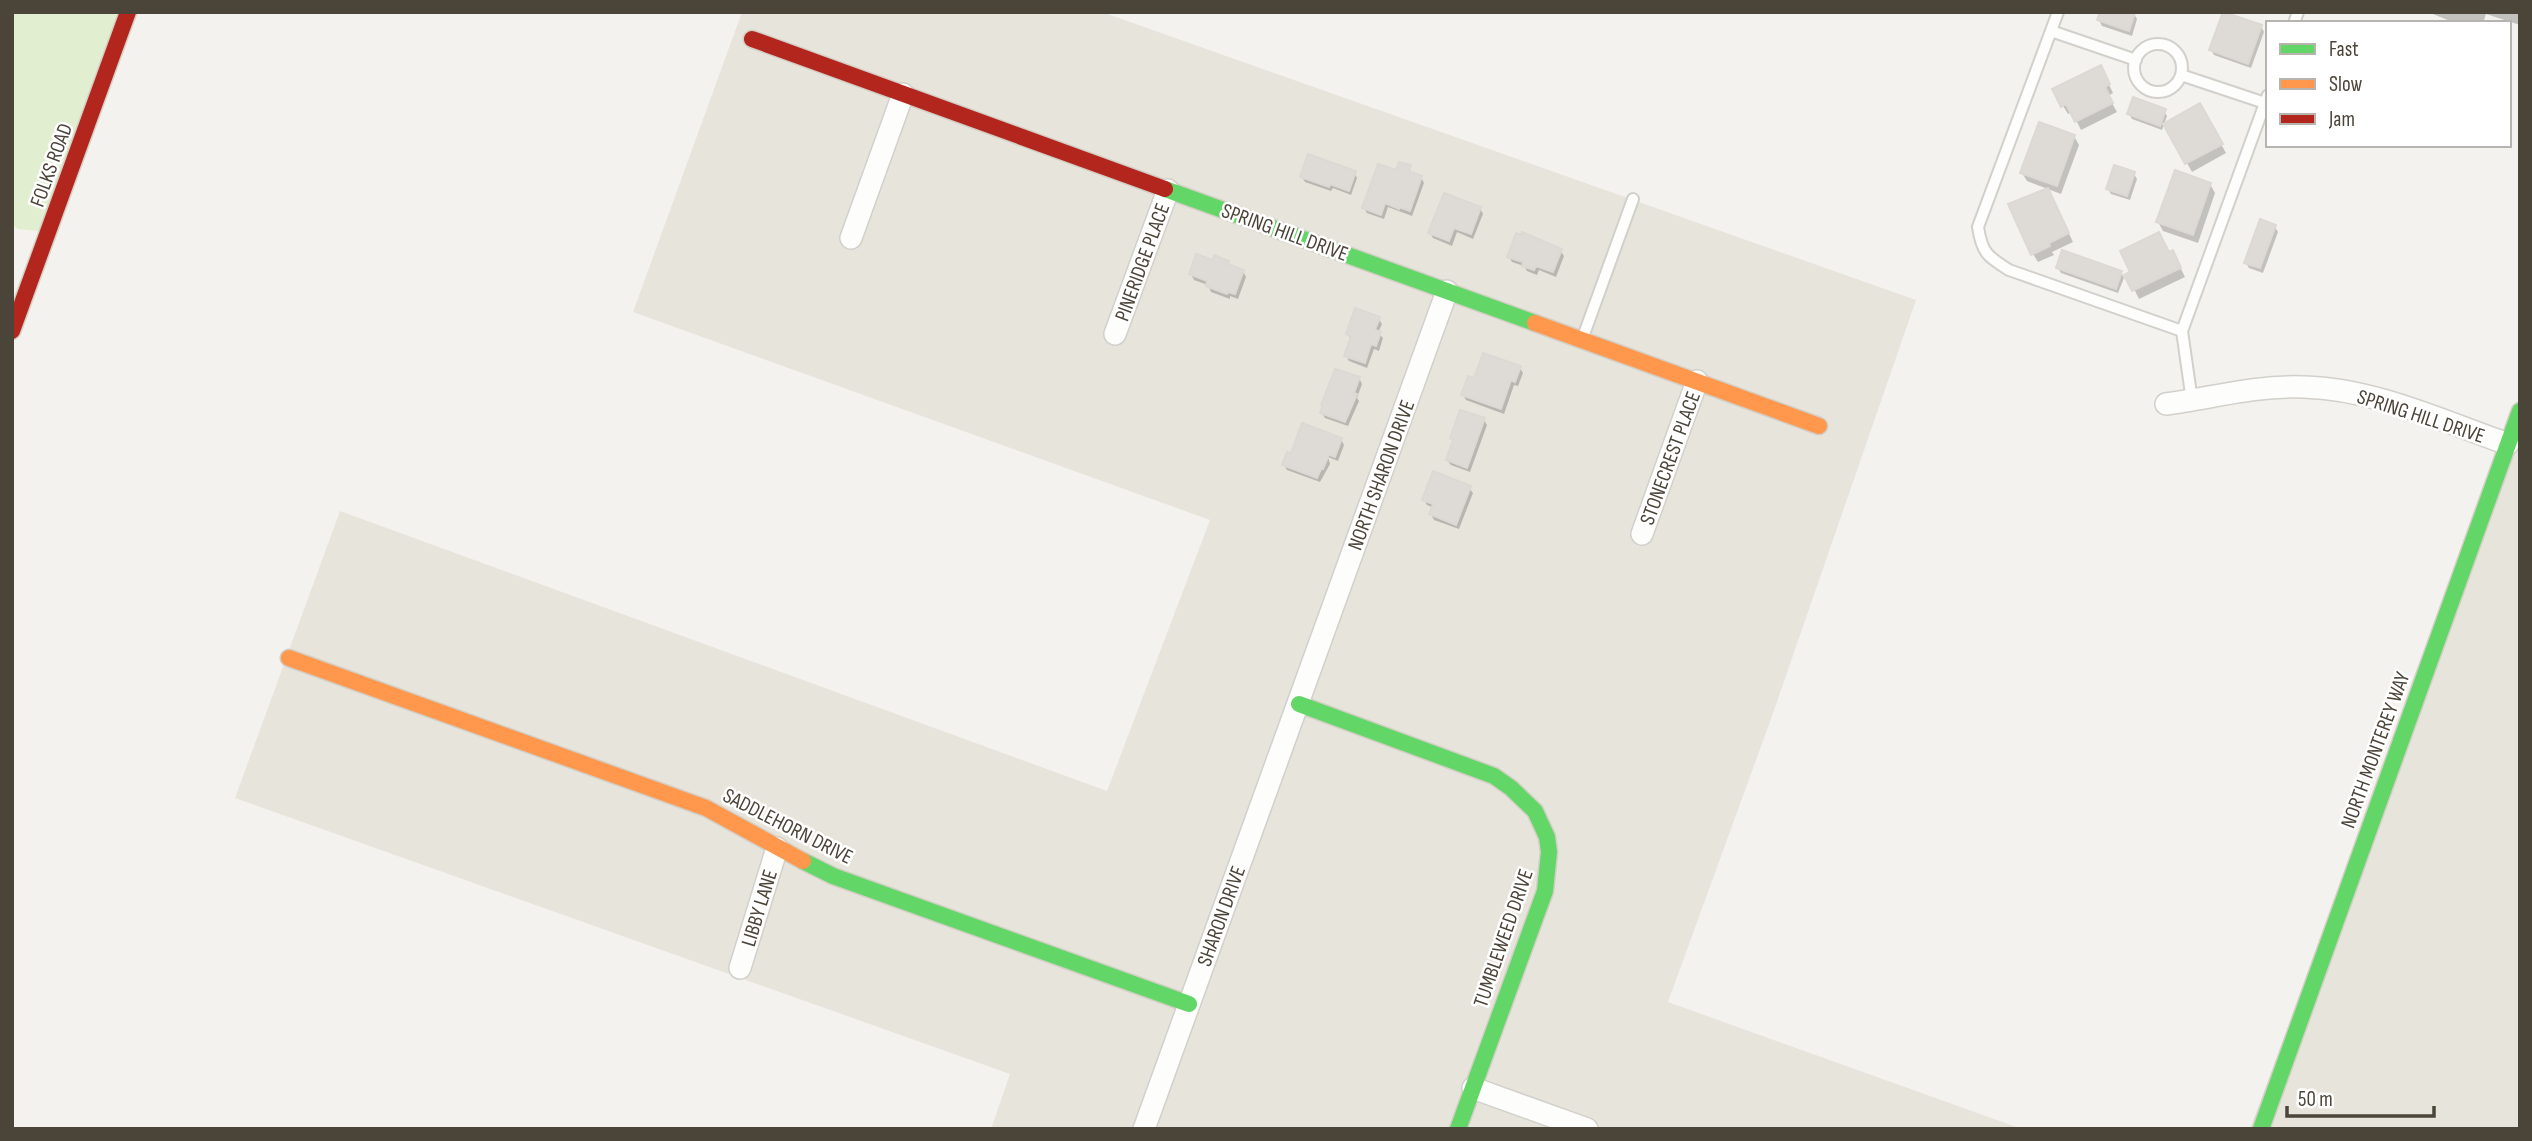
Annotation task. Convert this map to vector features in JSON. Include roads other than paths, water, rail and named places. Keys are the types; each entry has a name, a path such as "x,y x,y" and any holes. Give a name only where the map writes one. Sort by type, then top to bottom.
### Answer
{"street":[{"name":"FOLKS ROAD","path":"12,331 128,12"},
{"name":"SPRING HILL DRIVE","path":"752,39 1819,426"},
{"path":"850,238 902,94"},
{"name":"PINERIDGE PLACE","path":"1115,334 1168,190"},
{"name":"NORTH SHARON DRIVE","path":"1299,704 1447,291"},
{"name":"STONECREST PLACE","path":"1642,534 1697,382"},
{"name":"SPRING HILL DRIVE","path":"2166,404 2271,388 2302,386 2337,390 2373,397 2508,444"},
{"name":"NORTH MONTEREY WAY","path":"2261,1129 2520,411"},
{"name":"SADDLEHORN DRIVE","path":"289,658 706,808 752,829 778,848 833,876 1189,1004"},
{"name":"SHARON DRIVE","path":"1144,1129 1299,704"},
{"name":"TUMBLEWEED DRIVE","path":"1299,704 1494,776 1516,790 1531,804 1546,831 1551,862 1545,891 1458,1129"},
{"name":"LIBBY LANE","path":"740,968 778,848"},
{"path":"1473,1088 1587,1129"}],"lane":[{"path":"2058,12 1978,226 1981,246 1988,256 2010,270 2182,331"},
{"path":"2051,31 2136,60"},
{"path":"2150,45 2167,45 2179,56 2182,64 2181,75 2174,87 2150,90 2137,80 2134,72 2136,60 2143,49 2150,45"},
{"path":"2181,75 2266,99 2182,331 2192,401"},
{"path":"1582,340 1633,199"}]}
